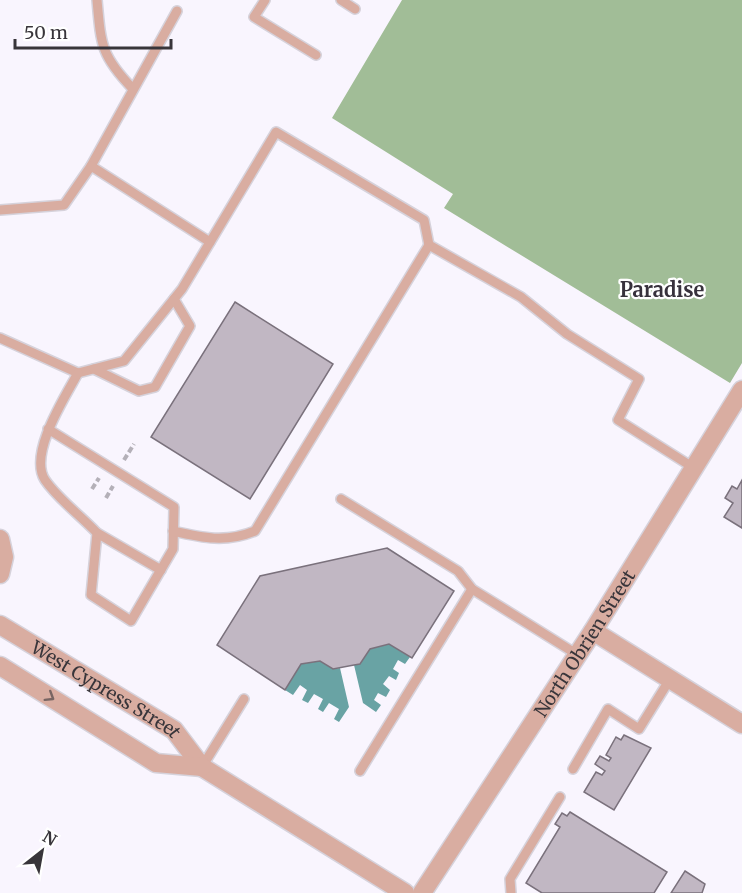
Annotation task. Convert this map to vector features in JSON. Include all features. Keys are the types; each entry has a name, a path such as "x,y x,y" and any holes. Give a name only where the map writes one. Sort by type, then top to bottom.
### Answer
{"street":[{"name":"North Obrien Street","path":"422,893 578,655 742,390"},
{"path":"0,539 4,556 0,574"},
{"name":"West Cypress Street","path":"0,625 174,730 201,767 405,893"},
{"path":"593,631 742,724"},
{"name":"West Cypress Street","path":"0,666 156,763 201,767"}],"lane":[{"path":"97,0 101,46 115,70 133,89"},
{"path":"265,0 254,17 316,55"},
{"path":"341,0 355,9"},
{"path":"0,210 64,205 91,166 177,11"},
{"path":"0,339 78,373 124,361 174,299 276,132 424,220 429,245 255,531 244,536 214,540 173,531"},
{"path":"91,166 210,242"},
{"path":"429,245 521,297 567,333 639,379 618,420 694,468"},
{"path":"94,369 139,391 155,387 190,326 174,299"},
{"path":"78,373 48,429 42,450 44,478 97,533 161,570"},
{"path":"48,429 174,507 173,549 131,621 91,595 97,533"},
{"path":"341,499 458,571 472,590 578,655"},
{"path":"360,771 472,590"},
{"path":"573,769 608,709 639,729 670,679"},
{"path":"201,767 243,699"},
{"path":"511,893 510,879 560,797"}],"path":[{"path":"124,460 134,444"},
{"path":"92,489 101,474"},
{"path":"106,498 115,483"}],"green space":[{"path":"402,0 742,0 742,363 730,383 444,208 453,194 332,118"}],"water":[{"path":"389,644 410,657 405,664 398,660 393,669 399,673 396,680 389,676 383,684 390,690 386,697 378,693 374,700 381,705 376,712 363,703 354,665 360,664 370,649"},
{"path":"320,661 333,669 340,668 349,707 339,722 334,719 339,709 329,703 323,712 318,709 323,699 314,694 308,703 302,700 307,690 300,685 293,695 285,690 301,664"}],"building":[{"path":"235,302 333,364 250,499 151,437"},
{"path":"742,480 742,528 724,517 733,503 725,498 732,486 737,489"},
{"path":"387,548 454,591 412,658 389,644 370,649 360,664 333,669 320,661 301,664 285,690 217,645 260,576"},
{"path":"624,735 651,748 614,810 584,792 596,772 602,775 605,771 595,764 600,756 609,761 611,758 606,755 616,737 621,740"},
{"path":"570,812 667,872 654,893 542,893 526,883 560,827 555,824 562,813 567,816"},
{"path":"685,871 705,884 702,893 671,893"}],"district":[{"name":"Paradise","path":"662,289"}]}
